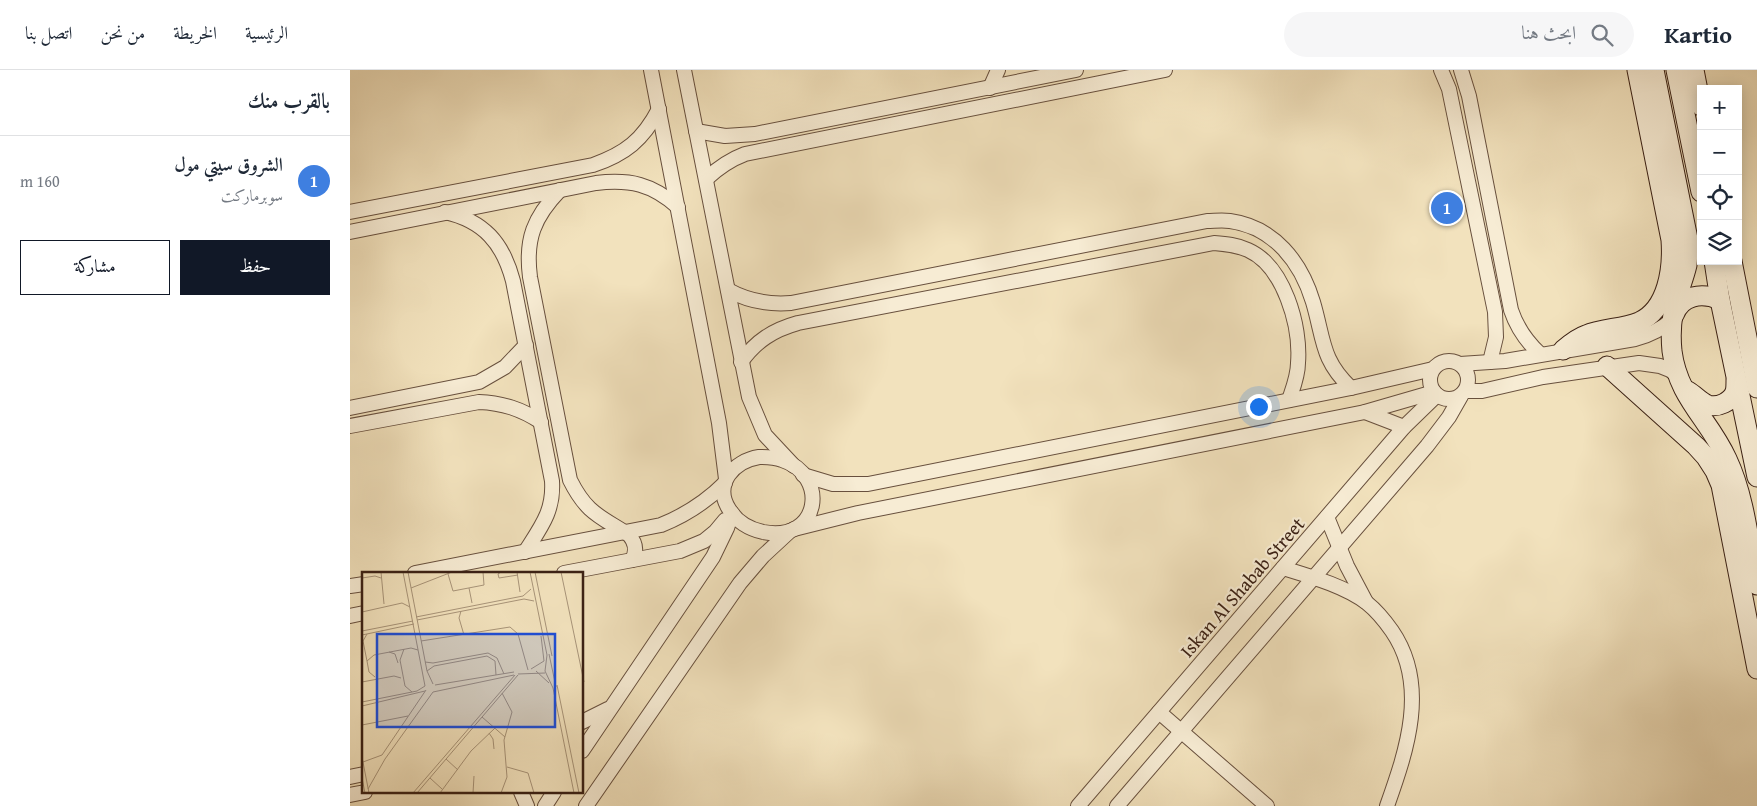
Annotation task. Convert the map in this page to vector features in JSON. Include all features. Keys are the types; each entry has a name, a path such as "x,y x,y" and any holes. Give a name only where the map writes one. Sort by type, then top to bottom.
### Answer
{"main road":[{"path":"1563,350 1586,334 1637,323 1646,318 1659,304 1667,283 1672,254 1671,240 1637,70"},
{"path":"1654,70 1685,223 1694,255 1686,267 1675,305 1671,336 1672,352 1681,386 1728,459 1740,495 1757,585"},
{"path":"1676,70 1698,175"},
{"path":"1694,70 1697,85"},
{"path":"1715,265 1720,300 1757,477"},
{"path":"1733,265 1757,388"},
{"path":"1673,319 1676,310 1688,298 1704,295 1720,300"},
{"path":"1607,366 1696,446 1715,470 1725,500 1757,669"},
{"path":"1681,386 1701,401 1708,405 1716,406 1731,398 1735,392 1736,380"},
{"path":"1728,459 1742,451 1752,453"}],"street":[{"path":"651,70 720,423 726,481 724,497 731,513 743,524 757,531 768,533 792,530 858,513 1365,412 1435,393"},
{"path":"586,806 740,583 763,556 806,519 812,504 811,488 799,471 765,435 749,396 684,70"},
{"path":"990,88 998,70"},
{"path":"696,131 725,136 755,134 990,88 1033,74 1076,70"},
{"path":"706,179 730,160 745,154 1165,70"},
{"path":"1441,70 1450,89 1495,312 1496,337 1490,362"},
{"path":"1461,70 1468,96 1511,310 1515,323 1522,334 1540,354"},
{"path":"350,212 593,164 610,159 626,150 640,138 651,125 659,109"},
{"path":"593,164 597,171 596,183"},
{"path":"350,232 596,183 616,181 633,182 650,188 666,196 678,207"},
{"path":"560,190 546,204 536,220 530,238 528,267 566,466 577,494 587,506 598,516 624,532 633,540 635,545 632,560"},
{"path":"445,212 461,216 476,223 489,234 499,247 510,271 541,422 553,492 551,504 544,521 525,552"},
{"path":"728,290 752,301 791,303 1207,221 1229,221 1248,225 1266,234 1282,246 1295,261 1313,302 1325,352 1336,372 1352,388"},
{"path":"741,362 760,340 772,332 798,323 1214,243 1232,244 1248,250 1263,260 1275,273 1283,289 1296,328 1299,346 1298,364 1290,400"},
{"path":"510,271 518,265 528,267"},
{"path":"425,572 660,525 682,516 702,504 726,481 732,470 739,463 748,458 770,457 783,460 799,471 833,484 868,484 1352,388 1433,369 1443,362 1449,361 1460,364 1490,362 1647,336 1673,319"},
{"path":"1622,341 1628,351 1627,364"},
{"path":"350,408 464,386 492,376 505,367 526,345"},
{"path":"1433,369 1430,381 1435,393 1444,399 1450,400 1464,394 1543,376 1639,363 1660,366 1678,376 1681,386"},
{"path":"1117,806 1427,446 1449,417 1468,386 1468,374 1460,364"},
{"path":"464,386 469,392 468,404"},
{"name":"Iskan Al Shabab Street","path":"1078,806 1435,393"},
{"path":"350,426 480,402 506,405 518,409 541,422"},
{"path":"1365,412 1404,427"},
{"path":"550,469 558,471 566,466"},
{"path":"574,572 680,551 704,541 715,532 731,513"},
{"path":"584,748 713,557 727,528 731,513"},
{"path":"1327,517 1347,566 1366,603"},
{"path":"1283,568 1344,591 1366,603 1384,620 1398,640 1408,663 1413,687 1412,710 1408,736 1387,806"},
{"path":"584,721 611,707"},
{"path":"1159,712 1267,806"},
{"path":"523,794 527,806"},
{"path":"545,806 553,794"}],"place":[{"name":"الشروق سيتي مول","path":"1447,208"}]}
